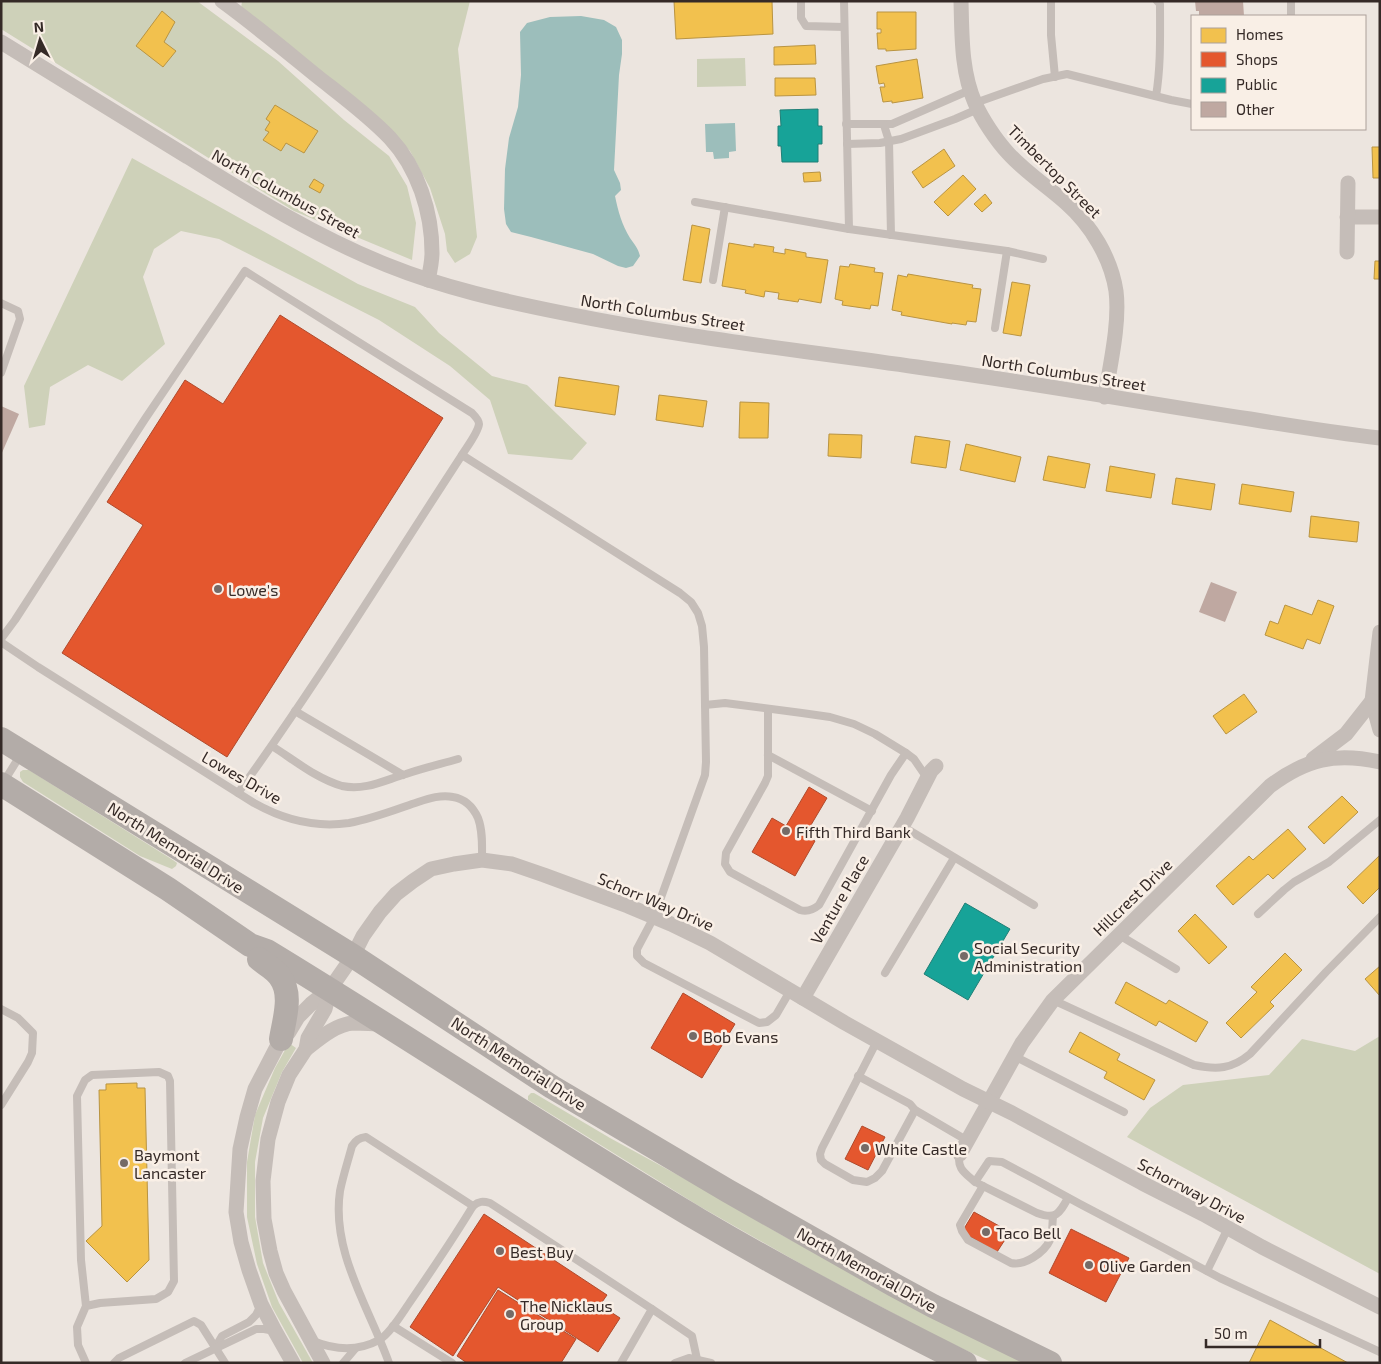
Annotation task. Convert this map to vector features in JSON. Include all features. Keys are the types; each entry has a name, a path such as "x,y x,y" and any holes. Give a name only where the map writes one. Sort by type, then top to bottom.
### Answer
{"main road":[{"name":"North Memorial Drive","path":"1,739 353,956 552,1086 728,1191 933,1306 1050,1363"},
{"path":"2,784 168,889 250,945 267,951 330,989 698,1219 827,1292 965,1363"},
{"path":"250,945 260,960 282,978 287,1007 281,1039"}],"street":[{"path":"222,1 353,105 389,137 401,151 412,170 428,212 432,255 428,280"},
{"name":"Timbertop Street","path":"961,1 963,55 974,101 988,126 1008,153 1067,204 1088,227 1109,264 1116,291 1116,322 1105,396"},
{"name":"North Columbus Street","path":"1,42 226,181 283,214 340,244 388,266 460,290 607,322 705,338 948,371 1340,434 1380,438"},
{"path":"1347,252 1348,183"},
{"path":"1347,217 1380,217"},
{"path":"1380,632 1373,707 1380,730"},
{"name":"Hillcrest Drive","path":"964,1147 1014,1056 1053,1000 1270,786 1285,775 1306,764 1346,734 1373,707"},
{"name":"Hillcrest Drive","path":"1306,764 1330,758 1351,757 1380,762"},
{"name":"Venture Place","path":"796,994 902,826 927,778 936,766"},
{"name":"Schorr Way Drive","path":"330,989 380,912 396,894 413,881 431,870 454,864 482,860 512,864 619,902 710,943 877,1041 989,1103"},
{"path":"293,1363 261,1304 241,1242 236,1212 240,1149 246,1117 256,1089 281,1039 289,1032 298,1018 311,1004 330,989"},
{"path":"324,1363 276,1274 264,1220 263,1181 273,1120 278,1102 290,1075 306,1048 308,1038 325,1009 330,989"},
{"path":"306,1048 340,1026 353,1023 385,1024"},
{"name":"Schorrway Drive","path":"989,1103 1380,1307"}],"lane":[{"path":"801,1 801,18 806,26 844,27"},
{"path":"844,1 849,228"},
{"path":"1051,1 1051,35 1055,77"},
{"path":"1291,1 1291,15"},
{"path":"1156,96 1159,78 1160,2"},
{"path":"846,124 892,124 1043,79 1067,74 1191,104"},
{"path":"847,144 880,143 901,139 955,119 974,101"},
{"path":"884,125 889,141 891,235"},
{"path":"695,202 1043,259"},
{"path":"713,280 725,207"},
{"path":"994,328 1007,252"},
{"path":"1,640 145,419 245,271 472,413 477,418 479,424 462,455 272,746 238,793"},
{"path":"1,303 18,311 20,319 1,373"},
{"path":"462,455 680,593 691,602 698,613 702,626 704,647 705,775 654,917 637,949 637,956 644,964 759,1023 767,1022 776,1015 796,994"},
{"name":"Lowes Drive","path":"1,640 38,667 269,812 310,824 330,825 366,819 434,797 453,797 470,805 478,819 481,829 482,860"},
{"path":"705,705 725,703 830,717 854,724 906,753 914,759 927,778"},
{"path":"768,709 768,776 726,852 725,864 730,872 794,907 805,911 819,905 891,776 906,753"},
{"path":"295,711 403,775"},
{"path":"272,746 321,778 342,786 356,788 370,786 458,759"},
{"path":"2,784 22,752"},
{"path":"768,755 872,811"},
{"path":"1258,914 1294,882 1329,862 1380,820"},
{"path":"902,826 1034,905"},
{"path":"884,973 954,858"},
{"path":"1053,1000 1194,1065 1208,1068 1229,1067 1240,1062 1250,1054 1380,917"},
{"path":"1119,935 1176,969"},
{"path":"1,1009 18,1018 33,1033 32,1054 1,1105"},
{"path":"877,1041 822,1148 821,1160 853,1180 867,1182 875,1178 882,1171 915,1110"},
{"path":"1014,1056 1124,1112"},
{"path":"86,1306 100,1303 156,1299 168,1292 174,1281 170,1081 168,1076 159,1072 92,1075 85,1080 77,1096 81,1260 86,1306 77,1327 78,1345 86,1363"},
{"path":"858,1076 910,1104 915,1110 964,1147 958,1161 962,1170 975,1182 1037,1214 1047,1217 1053,1217 1061,1210 1068,1198"},
{"path":"389,1363 350,1271 343,1246 339,1221 340,1192 352,1146 356,1140 366,1137 473,1206"},
{"path":"975,1182 990,1161 1002,1162 1207,1271 1380,1352"},
{"path":"983,1186 960,1225 962,1231 968,1240 1011,1263 1018,1265 1039,1253 1050,1240 1053,1217"},
{"path":"311,1340 323,1345 356,1349 380,1340 393,1326 453,1240 473,1206 483,1201 490,1203 692,1336 696,1359"},
{"path":"1207,1271 1228,1228"},
{"path":"215,1348 222,1336 249,1322 256,1315 261,1304"},
{"path":"621,1363 652,1309"},
{"path":"114,1363 119,1358 194,1322 202,1325 225,1363"},
{"path":"393,1326 452,1363"},
{"path":"185,1363 256,1330 275,1331"},
{"path":"343,1363 356,1349"},
{"path":"675,1363 689,1358 711,1363"}],"green space":[{"path":"1,1 197,1 278,61 344,120 389,156 407,186 416,223 412,260 294,211 1,29"},
{"path":"242,1 470,1 458,49 477,237 470,254 455,263 447,251 445,234 430,188 410,151 380,122 241,9"},
{"path":"745,58 746,86 697,87 697,59"},
{"path":"132,158 358,284 415,307 439,333 492,376 527,385 587,443 572,460 508,454 490,400 450,366 379,320 219,239 181,231 154,249 143,277 165,344 122,381 88,365 50,387 45,425 29,428 24,386"},
{"path":"29,770 173,860 177,863 176,866 172,869 140,856 23,782 20,772"},
{"path":"1380,1036 1380,1274 1127,1137 1150,1108 1183,1085 1269,1075 1302,1039 1355,1051"},
{"path":"289,1043 296,1048 282,1072 263,1118 255,1162 255,1217 263,1263 279,1303 313,1363 303,1363 272,1307 257,1264 247,1217 247,1162 255,1115 275,1068"},
{"path":"531,1093 864,1280 1028,1363 993,1363 940,1338 815,1272 699,1206 528,1100 528,1096"}],"water":[{"path":"581,16 604,20 616,27 622,40 614,170 621,190 615,196 623,223 640,256 633,266 626,268 593,254 511,232 506,224 504,209 505,169 509,138 518,107 521,75 520,32 527,23 550,17"},
{"path":"735,123 736,151 729,152 729,158 714,159 713,152 706,152 705,124"}],"building: Homes":[{"path":"674,1 772,1 773,34 676,39"},
{"path":"162,11 175,22 164,42 176,51 163,67 136,46"},
{"path":"877,12 916,12 916,49 886,51 886,49 878,49 877,33 881,33 881,29 877,29"},
{"path":"815,45 816,64 774,65 774,47"},
{"path":"917,59 923,98 892,103 892,101 883,102 880,87 885,87 884,83 879,84 876,66"},
{"path":"775,78 815,78 816,95 775,96"},
{"path":"275,105 318,131 304,153 286,143 281,151 263,140 269,132 265,130 270,122 266,119"},
{"path":"1372,147 1380,147 1380,178 1373,178"},
{"path":"944,149 955,166 923,188 912,172"},
{"path":"820,172 821,181 804,182 803,173"},
{"path":"963,175 976,189 948,216 934,202"},
{"path":"314,179 324,185 320,193 309,187"},
{"path":"985,194 992,203 982,212 974,204"},
{"path":"692,225 710,229 701,283 683,280"},
{"path":"729,243 752,247 754,247 754,244 774,247 773,252 785,254 785,249 806,253 806,257 828,260 821,303 799,299 798,302 778,299 779,293 765,291 764,297 745,293 746,290 722,286"},
{"path":"1375,261 1380,261 1380,279 1374,279"},
{"path":"850,264 875,268 874,272 883,273 878,306 871,305 870,309 842,305 843,301 835,299 840,266 849,267"},
{"path":"908,274 973,285 972,288 981,289 976,322 967,321 966,325 952,324 901,315 902,312 892,310 898,275 907,277"},
{"path":"1012,282 1030,285 1021,336 1003,333"},
{"path":"559,377 619,386 615,415 555,406"},
{"path":"659,395 707,401 703,427 656,420"},
{"path":"740,402 769,403 768,438 739,438"},
{"path":"829,434 862,435 861,458 828,456"},
{"path":"915,436 950,441 946,468 911,463"},
{"path":"966,444 1021,457 1015,482 960,470"},
{"path":"1048,456 1090,464 1085,488 1043,480"},
{"path":"1110,466 1155,474 1151,498 1106,491"},
{"path":"1176,478 1215,484 1211,510 1172,504"},
{"path":"1242,484 1294,492 1291,512 1239,504"},
{"path":"1311,516 1359,522 1357,542 1309,537"},
{"path":"1318,600 1334,606 1320,644 1307,639 1303,649 1265,635 1270,621 1278,624 1285,605 1312,615"},
{"path":"1244,694 1257,712 1226,734 1213,716"},
{"path":"1342,796 1358,812 1324,844 1308,827"},
{"path":"1288,829 1306,849 1273,879 1268,874 1233,905 1216,886 1249,856 1253,860"},
{"path":"1380,855 1380,887 1363,904 1347,887"},
{"path":"1195,914 1227,947 1209,964 1178,931"},
{"path":"1285,953 1302,970 1270,1002 1274,1006 1241,1038 1226,1023 1257,992 1251,987"},
{"path":"1380,966 1380,996 1365,979"},
{"path":"1126,982 1166,1004 1169,1000 1208,1022 1196,1042 1159,1021 1156,1026 1115,1003"},
{"path":"1080,1032 1120,1054 1117,1060 1155,1080 1144,1100 1104,1078 1107,1072 1069,1052"},
{"name":"Baymont Lancaster","path":"137,1083 137,1088 145,1088 149,1260 127,1282 86,1241 102,1226 99,1090 106,1090 106,1084"},
{"path":"1270,1320 1348,1363 1249,1363"}],"building: Shops":[{"name":"Lowe's","path":"280,315 443,418 227,757 62,653 143,525 107,502 185,380 223,404"},
{"name":"Fifth Third Bank","path":"809,787 827,798 805,835 815,841 795,876 752,852 772,818 786,826"},
{"name":"Bob Evans","path":"683,993 735,1024 702,1078 651,1048"},
{"name":"White Castle","path":"862,1126 885,1137 868,1170 845,1159"},
{"name":"Taco Bell","path":"974,1212 1010,1232 997,1252 962,1232"},
{"name":"Best Buy","path":"484,1214 607,1295 600,1305 620,1318 598,1352 498,1287 453,1356 410,1327"},
{"name":"Olive Garden","path":"1071,1229 1129,1258 1106,1302 1049,1273"},
{"name":"The Nicklaus Group","path":"498,1290 576,1339 561,1363 467,1363 457,1356"}],"building: Public":[{"path":"818,109 818,126 822,126 822,144 818,144 818,162 782,162 781,146 778,146 778,126 781,126 780,110"},
{"name":"Social Security Administration","path":"965,903 1010,929 968,1000 924,974"}],"building: Other":[{"path":"1195,1 1243,1 1244,15 1199,15 1199,11 1196,11"},
{"path":"1,406 19,414 1,455"},
{"path":"1211,582 1237,592 1225,622 1199,612"}],"place":[{"name":"Lowe's","path":"218,589"},
{"name":"Fifth Third Bank","path":"786,831"},
{"name":"Social Security Administration","path":"964,956"},
{"name":"Bob Evans","path":"693,1036"},
{"name":"White Castle","path":"865,1148"},
{"name":"Baymont Lancaster","path":"124,1163"},
{"name":"Taco Bell","path":"986,1232"},
{"name":"Best Buy","path":"500,1251"},
{"name":"Olive Garden","path":"1089,1265"},
{"name":"The Nicklaus Group","path":"510,1314"}]}
